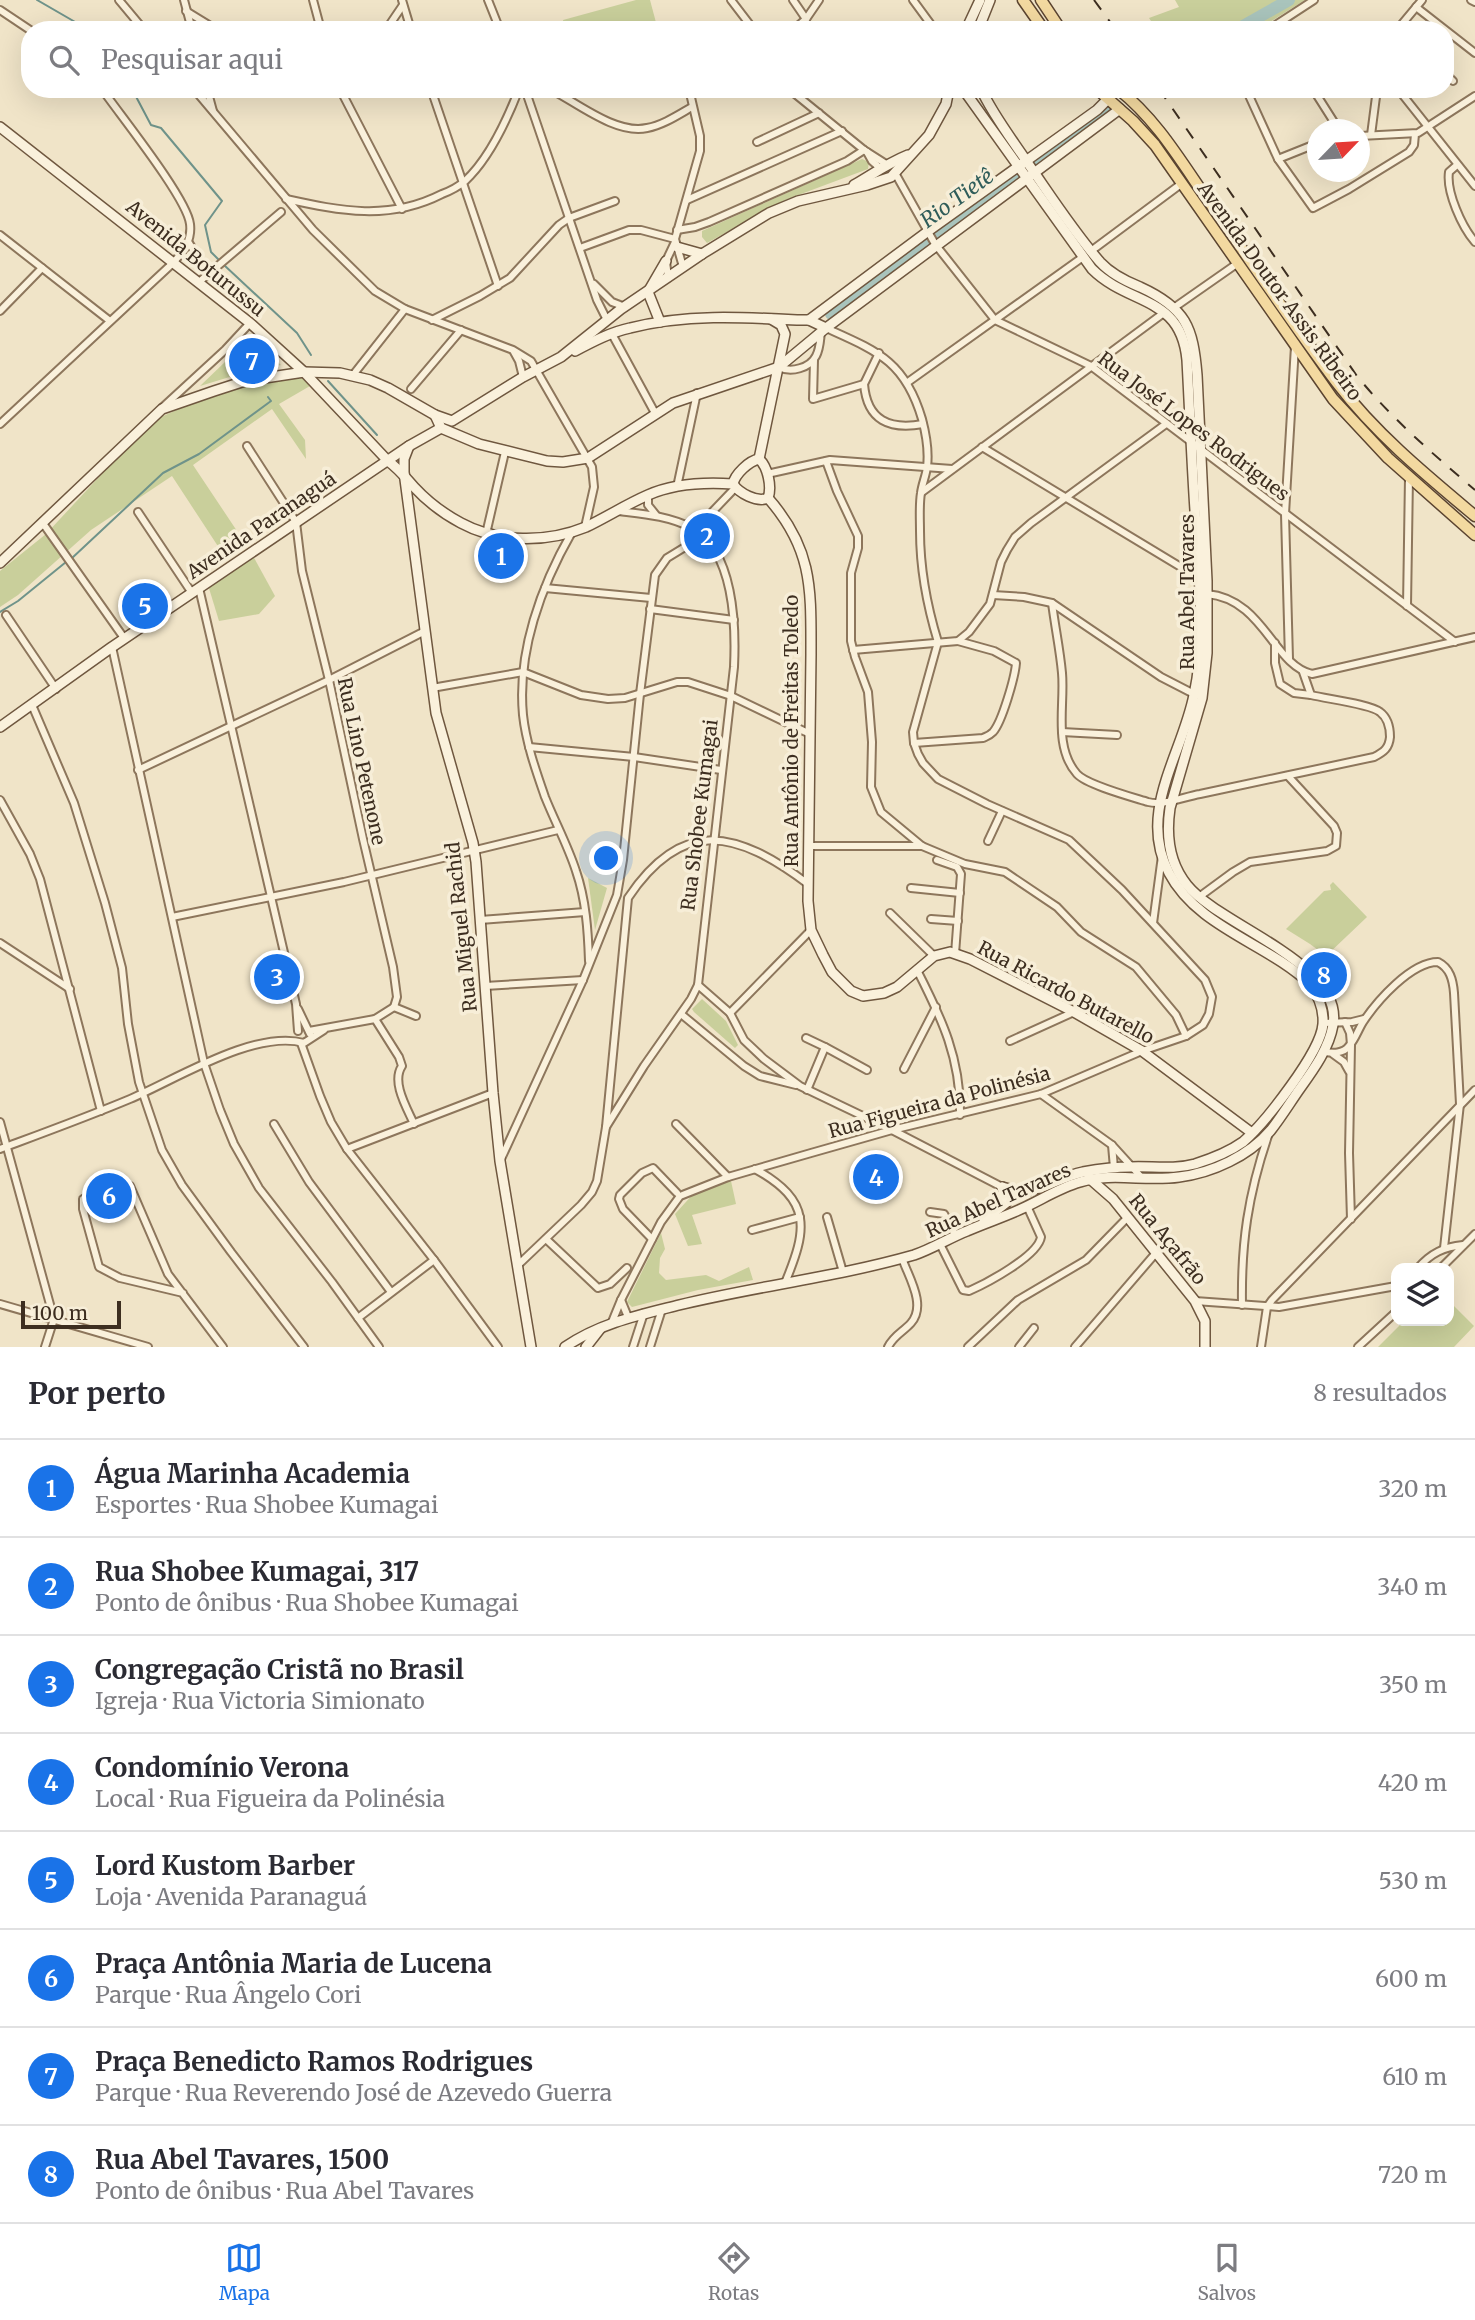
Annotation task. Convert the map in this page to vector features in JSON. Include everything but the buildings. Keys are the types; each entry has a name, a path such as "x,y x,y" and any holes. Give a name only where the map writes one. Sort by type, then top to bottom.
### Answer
{"main road":[{"path":"1023,0 1038,21"},
{"path":"1041,0 1055,21"},
{"path":"1120,109 1129,98"},
{"name":"Avenida Doutor Assis Ribeiro","path":"1129,98 1145,113 1169,144 1354,404 1408,459 1475,516"},
{"name":"Avenida Doutor Assis Ribeiro","path":"1108,99 1155,145 1333,399 1409,477 1475,535"}],"street":[{"path":"119,0 136,21"},
{"path":"184,0 189,21"},
{"path":"313,0 319,21"},
{"path":"488,0 496,21"},
{"path":"731,0 747,21"},
{"path":"793,0 806,19"},
{"path":"804,21 819,0"},
{"path":"913,0 928,21"},
{"path":"970,21 981,0"},
{"path":"982,21 990,0"},
{"path":"1282,21 1314,0"},
{"path":"1404,21 1419,2 1440,21"},
{"path":"391,21 402,3"},
{"path":"402,3 408,21"},
{"path":"0,10 21,24"},
{"path":"186,11 202,21"},
{"path":"1454,34 1475,53"},
{"path":"1376,98 1371,135 1415,134 1475,96"},
{"path":"0,424 174,262 188,243 190,223 182,202 108,98"},
{"path":"201,98 313,230 361,279 405,309 513,350 531,361 588,458 594,476 585,527"},
{"path":"210,98 214,114"},
{"path":"346,98 402,209"},
{"path":"434,98 498,286"},
{"path":"286,199 358,212 402,209 431,200 463,183 480,163 515,98"},
{"path":"528,98 597,300 607,320"},
{"path":"566,98 612,123 640,130 659,125 692,107"},
{"path":"683,267 676,243 677,230 700,151 700,136 691,98"},
{"name":"Rua José Lopes Rodrigues","path":"800,98 865,151 907,192 935,244 996,320 1091,366 1455,642"},
{"path":"946,104 947,98"},
{"path":"561,357 625,307 702,254 769,213 786,205 867,185 913,153 929,135 952,98"},
{"name":"Rua Abel Tavares","path":"969,98 1027,169 1087,254 1092,269 1110,285 1149,301 1177,325 1186,350 1199,578 1199,647 1194,694 1158,804 1157,829 1161,856 1174,881 1193,905 1310,984 1320,1005 1323,1023 1317,1045 1308,1061 1252,1133 1234,1148 1197,1163 1168,1168 1133,1167 1083,1172 1030,1192 1014,1191 1002,1186"},
{"name":"Rua Abel Tavares","path":"985,98 1027,169"},
{"path":"1250,98 1278,159 1312,208 1409,152 1414,145 1415,134"},
{"path":"1319,98 1332,119"},
{"path":"1408,98 1475,186"},
{"path":"435,415 441,428 452,434 505,452 553,462 588,458 673,403 779,367 935,244 1108,99"},
{"path":"980,111 988,104"},
{"path":"809,320 927,232 1120,109"},
{"path":"757,142 819,113"},
{"name":"Avenida Boturussu","path":"0,127 250,323 304,372 388,461"},
{"path":"687,200 842,131"},
{"path":"1278,159 1307,148"},
{"path":"677,230 709,222 865,151"},
{"path":"1457,165 1449,172 1448,180 1461,221 1475,242"},
{"path":"908,382 1181,184"},
{"path":"432,320 510,278 559,225 569,218 615,201"},
{"path":"199,282 281,212"},
{"path":"580,248 629,230 641,230 702,254"},
{"path":"0,235 110,321"},
{"path":"188,243 210,272"},
{"path":"648,292 676,243"},
{"name":"Rua Abel Tavares","path":"566,1346 612,1322 628,1317 902,1258 1091,1179 1183,1177 1214,1168 1249,1150 1270,1130 1328,1052 1334,1021 1331,1003 1311,973 1199,897 1185,883 1171,850 1168,824 1172,800 1205,683 1207,594 1195,351 1190,331 1175,307 1118,277 1087,254"},
{"path":"666,261 668,278"},
{"path":"1175,307 1238,262"},
{"path":"0,311 42,268"},
{"path":"592,282 612,302 625,307"},
{"path":"648,292 660,322"},
{"path":"353,375 405,309"},
{"path":"921,492 1165,312"},
{"path":"452,421 561,357 628,328 660,322 707,317 809,320 823,330 879,353 908,382 923,425 927,451 927,468 921,492 920,555 929,613 938,642 915,725 914,743 983,738 991,734 1007,698 1017,664 1013,659 994,651 958,641 938,642 853,650"},
{"path":"759,459 779,367 784,330 770,319"},
{"path":"0,563 225,350 250,323"},
{"path":"411,389 461,330"},
{"path":"823,330 814,359 813,399 864,384"},
{"path":"612,334 655,414"},
{"path":"1289,659 1285,514 1295,346"},
{"path":"513,350 523,377"},
{"path":"879,353 864,384 872,408 884,422 900,427 923,425"},
{"path":"779,367 791,370 814,359"},
{"path":"162,409 245,381 304,372 353,375 388,387 435,415 452,421"},
{"path":"677,486 697,393"},
{"path":"452,421 452,434"},
{"path":"958,641 982,616 993,595 1001,562 1015,537 1166,424"},
{"name":"Avenida Paranaguá","path":"0,727 124,638 409,446 441,428"},
{"path":"247,446 296,522"},
{"name":"Rua Miguel Rachid","path":"409,446 404,459 404,472 432,688 442,737 475,852 500,1161 532,1344"},
{"path":"982,447 1199,578"},
{"path":"486,534 505,452"},
{"path":"388,461 404,472 414,486 439,509 458,522 486,534 531,538 585,527 648,495 677,486 707,482 734,486 760,500 768,498 770,493 767,474 764,463 759,459"},
{"path":"695,530 734,486 737,475 752,461 759,459"},
{"path":"767,474 826,461 952,469"},
{"path":"826,461 858,536 858,548 851,573 853,650 868,692 872,787 881,812 922,846 965,864 1005,872 1057,907 1081,932 1136,967 1176,1015 1186,1036"},
{"path":"1407,606 1409,477"},
{"path":"648,495 648,505 657,516"},
{"name":"Rua Antônio de Freitas Toledo","path":"768,498 797,539 808,578 811,616 808,884"},
{"name":"Rua Shobee Kumagai","path":"606,1128 643,1066 681,1014 698,985 734,667 734,620 724,570 703,536 695,530 657,516 619,511"},
{"path":"138,512 196,591 232,724 307,1060 331,1122 347,1149 498,1347"},
{"path":"42,522 124,638"},
{"name":"Rua Lino Petenone","path":"296,522 302,571 397,985 394,1007"},
{"path":"572,531 545,588 533,626 523,672 523,715 529,747 577,875 585,912 589,966"},
{"path":"500,1161 583,980 617,895 655,575 659,567 677,551 703,536"},
{"path":"545,588 651,598"},
{"path":"1207,594 1244,609 1256,619 1303,673 1311,695"},
{"path":"993,595 1024,597 1052,603 1161,677 1194,694"},
{"path":"1052,603 1062,676 1062,732 1072,766 1080,776 1158,804 1374,757 1386,750 1389,744 1388,722 1379,711 1294,693 1280,684 1275,663 1275,643"},
{"path":"650,609 734,620"},
{"path":"6,615 56,688"},
{"path":"138,769 329,680 425,631"},
{"path":"1303,673 1320,674 1475,637"},
{"path":"112,647 204,1063 220,1110 234,1144 259,1188 379,1347"},
{"path":"432,688 523,672 581,695 594,698 625,698 677,681 701,684 810,734"},
{"path":"32,705 74,803 112,927 122,968 132,1048 142,1094 162,1150 174,1172 231,1252 304,1347"},
{"path":"1062,732 1117,735"},
{"name":"Rua Figueira da Polinésia","path":"612,1322 661,1222 680,1196 728,1177 892,1130 1041,1094 1142,1051 1186,1036 1203,1025 1209,1014 1212,1006 1210,988 1190,961 1095,862 1069,840 938,779 923,763 914,743"},
{"path":"529,747 634,757 721,770"},
{"path":"1199,897 1250,862 1327,851 1336,846 1337,833 1334,826 1288,776"},
{"path":"0,800 30,854 40,879 101,1111"},
{"path":"988,841 1002,811"},
{"path":"172,917 371,876 558,830"},
{"path":"517,1266 592,1192 600,1168 606,1128 628,898 640,880 667,854 690,843 714,839 758,853 808,884 811,930 832,972 851,991 863,996 884,993 897,987 933,956 890,913"},
{"path":"808,846 922,846"},
{"path":"1153,923 1161,856"},
{"path":"937,860 959,869 961,874 955,954"},
{"path":"911,888 960,893"},
{"path":"617,895 628,898"},
{"path":"480,920 585,912"},
{"path":"931,919 958,921"},
{"path":"730,1013 811,930"},
{"path":"0,943 70,989"},
{"name":"Rua Ricardo Butarello","path":"933,956 945,952 970,959 1074,1012 1142,1051 1252,1133"},
{"path":"1328,1052 1340,1052 1351,1045 1366,1018 1390,991 1424,964 1438,962 1447,968 1454,993 1460,1104 1444,1248"},
{"path":"917,970 936,1007 956,1061 960,1083 960,1115"},
{"path":"485,986 583,980"},
{"path":"698,985 730,1013 744,1041 804,1088"},
{"path":"3,1148 142,1094 204,1063 256,1046 375,1019 394,1007 416,1016"},
{"path":"904,1069 936,1007"},
{"path":"1010,1041 1074,1012"},
{"path":"681,1014 760,1076 804,1088 1002,1186 1006,1203 968,1230"},
{"path":"1323,1023 1366,1018"},
{"path":"375,1019 399,1057 402,1066 398,1071 398,1084 414,1124"},
{"path":"1345,1022 1351,1045 1351,1219"},
{"path":"806,1038 867,1070"},
{"path":"804,1088 825,1047"},
{"path":"1328,1052 1344,1062 1350,1076"},
{"path":"1261,1347 1267,1307 1286,1284 1475,1090"},
{"path":"347,1149 493,1093"},
{"path":"1041,1094 1112,1145 1142,1178"},
{"path":"0,1122 3,1148 54,1319 45,1347"},
{"path":"274,1124 309,1182 391,1292"},
{"path":"676,1124 728,1177"},
{"path":"1242,1305 1246,1212 1270,1130"},
{"path":"1112,1145 1114,1168"},
{"path":"652,1239 623,1209 619,1199 642,1173 650,1169 655,1170 677,1194"},
{"path":"755,1169 782,1187 793,1200 800,1217 800,1246 785,1283"},
{"name":"Rua Açafrão","path":"1083,1172 1113,1199 1195,1301"},
{"name":"Rua Açafrão","path":"1113,1199 1113,1190 1122,1177"},
{"path":"183,1293 120,1278 99,1267 83,1209 83,1199 117,1183 130,1186 163,1264 223,1347"},
{"path":"940,1244 963,1290 969,1291 1039,1247 1041,1237 1027,1206"},
{"path":"929,1212 944,1214 956,1236"},
{"path":"752,1230 800,1217"},
{"path":"827,1217 844,1272"},
{"path":"968,1347 1018,1300 1086,1260 1127,1218"},
{"path":"1446,1263 1475,1234"},
{"path":"546,1238 598,1288 610,1284 627,1268"},
{"path":"1422,1263 1444,1248 1463,1245"},
{"path":"1075,1347 1155,1254"},
{"path":"888,1347 893,1337 913,1321 917,1311 916,1295 902,1258"},
{"path":"358,1318 434,1260"},
{"path":"1195,1301 1267,1307 1294,1305 1391,1287"},
{"path":"621,1300 628,1317"},
{"path":"1195,1301 1205,1321 1205,1347"},
{"path":"0,1304 148,1347"},
{"path":"650,1347 662,1309"},
{"path":"633,1347 644,1313"},
{"path":"1358,1347 1391,1317"},
{"name":"Rua Abel Tavares","path":"586,1347 601,1328"},
{"path":"1018,1347 1034,1328"}],"green space":[{"path":"636,0 650,0 656,21 563,21"},
{"path":"1175,0 1305,0 1271,21 1151,21 1149,18 1179,7"},
{"path":"862,159 869,162 868,169 785,200 707,243 702,237 702,231"},
{"path":"251,337 281,365 200,386"},
{"path":"302,378 310,386 279,404 305,440 306,459 272,409 193,465 245,543 225,557 172,476 91,530 18,595 0,607 0,571 46,534 141,432 161,417 199,400 264,381"},
{"path":"252,554 275,596 259,614 219,621 208,585"},
{"path":"588,878 607,888 595,930"},
{"path":"1333,882 1367,917 1326,956 1286,929 1324,891 1331,890 1330,885"},
{"path":"702,999 726,1021 738,1045 735,1048 694,1012 692,1009"},
{"path":"731,1181 736,1204 692,1215 702,1244 688,1246 675,1214 695,1192"},
{"path":"661,1233 665,1249 660,1258 659,1273 666,1280 706,1275 719,1281 749,1267 753,1280 698,1290 632,1307 627,1302"},
{"path":"1454,1306 1474,1326 1454,1347 1378,1347 1399,1326 1454,1326"}],"waterway":[{"path":"37,0 73,21"},
{"name":"Rio Tietê","path":"1252,21 1289,0"},
{"path":"137,98 151,125 161,128 222,201 205,225 211,252 220,261"},
{"name":"Rio Tietê","path":"831,314 1106,112"},
{"path":"224,265 297,333 311,355"},
{"path":"328,381 377,435"},
{"path":"71,559 163,473 199,454 271,401 268,397"},
{"path":"0,612 18,601 66,562"}],"railway":[{"path":"1094,0 1109,21"},
{"path":"1165,98 1357,376 1399,421 1475,490"}],"place":[{"name":"Praça Benedicto Ramos Rodrigues","path":"252,361"},
{"name":"Rua Shobee Kumagai, 317","path":"707,536"},
{"name":"Água Marinha Academia","path":"501,556"},
{"name":"Lord Kustom Barber","path":"145,606"},
{"name":"Rua Abel Tavares, 1500","path":"1324,975"},
{"name":"Congregação Cristã no Brasil","path":"277,977"},
{"name":"Condomínio Verona","path":"876,1177"},
{"name":"Praça Antônia Maria de Lucena","path":"109,1196"}]}
